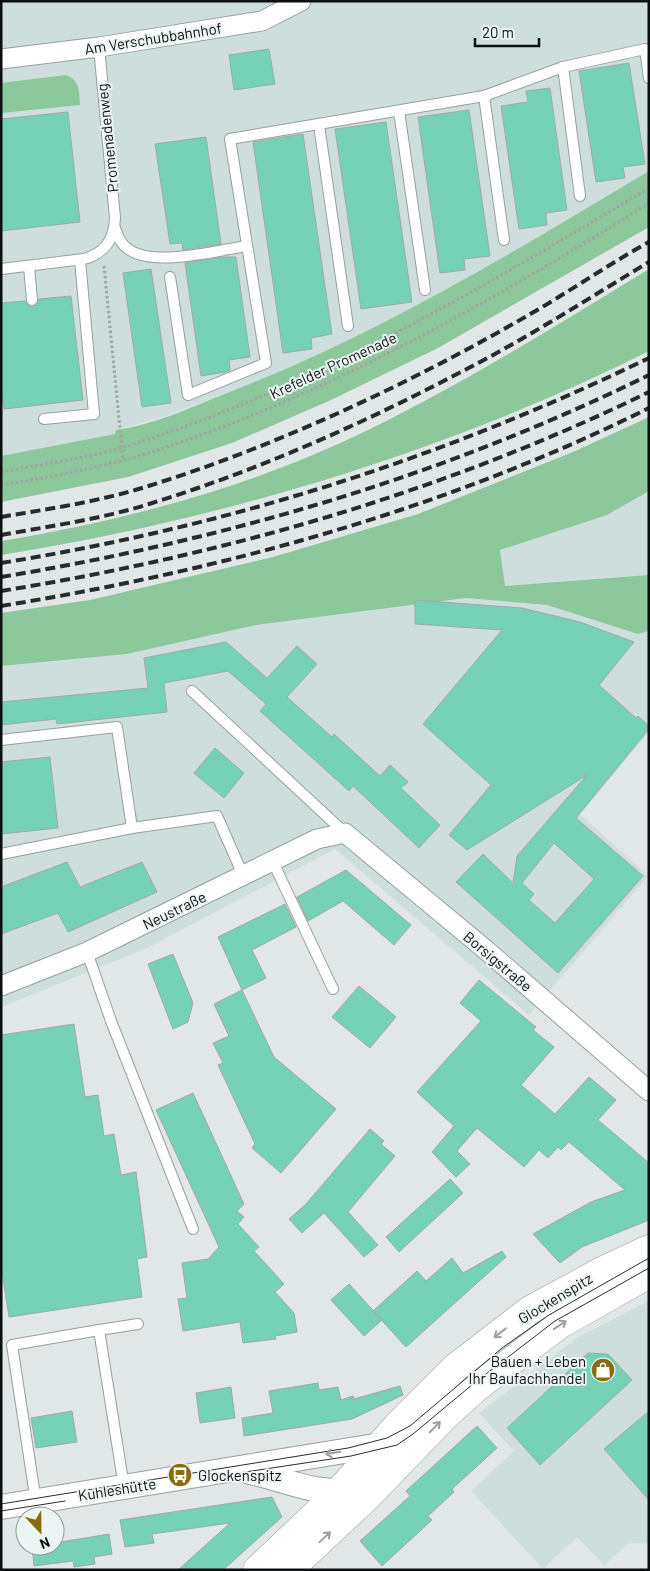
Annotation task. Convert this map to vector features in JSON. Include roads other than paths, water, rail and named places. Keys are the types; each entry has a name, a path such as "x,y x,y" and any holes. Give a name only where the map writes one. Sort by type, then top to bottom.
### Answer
{"main road":[{"name":"Glockenspitz","path":"289,1570 368,1496 420,1401 456,1367 530,1310 600,1272 649,1249"},
{"name":"Glockenspitz","path":"257,1570 339,1491 391,1454 517,1356 559,1325 649,1274"}],"street":[{"name":"Am Verschubbahnhof","path":"1,59 99,47 262,21 301,1"},
{"name":"Neustraße","path":"1,986 87,952 317,839 345,833"},
{"name":"Borsigstraße","path":"345,833 486,950 649,1090"},
{"name":"Kuhleshütte","path":"1,1508 239,1469 391,1454"},
{"path":"239,1469 277,1477 319,1492 339,1491"}],"lane":[{"name":"Promenadenweg","path":"99,47 114,228 119,239 127,248 145,255 166,258 246,246"},
{"path":"170,277 188,395 266,363 230,139 484,96 563,67 645,49 649,78"},
{"path":"563,67 580,196"},
{"path":"484,96 504,240"},
{"path":"399,111 425,290"},
{"path":"319,125 348,326"},
{"path":"1,268 80,260 96,256 112,239 114,228"},
{"path":"44,419 94,414 80,260"},
{"path":"28,266 32,300"},
{"path":"192,692 345,833"},
{"path":"1,740 117,727 132,828"},
{"path":"1,854 132,828 217,816 242,876"},
{"path":"272,860 333,989"},
{"path":"87,952 193,1229"},
{"path":"36,1502 12,1345 138,1324"},
{"path":"99,1330 125,1488"}],"tram line":[{"path":"1,1504 348,1448 387,1438 410,1426 502,1348 549,1315 649,1258"},
{"path":"199,1479 351,1456 397,1445 555,1321 649,1268"},
{"path":"1,1511 65,1501"}],"railway":[{"path":"1,517 125,493 192,472 292,433 391,388 487,339 649,242"},
{"path":"1,535 94,518 149,504 229,477 307,446 384,411 483,360 649,262"},
{"path":"1,563 86,548 169,530 252,509 332,484 413,457 492,427 571,394 649,358"},
{"path":"1,577 85,562 168,544 332,500 413,474 493,444 649,375"},
{"path":"1,591 168,559 332,516 493,460 571,428 649,392"},
{"path":"1,606 168,574 251,554 414,506 572,444 649,408"}],"place":[{"name":"Bauen + Leben Ihr Baufachhandel","path":"603,1370"},
{"name":"Glockenspitz","path":"180,1475"}]}
